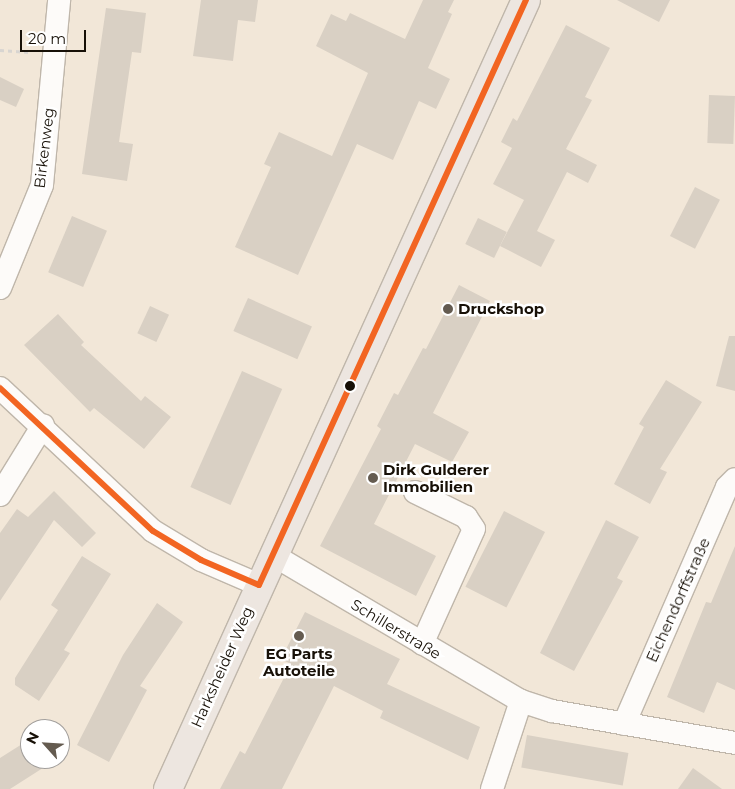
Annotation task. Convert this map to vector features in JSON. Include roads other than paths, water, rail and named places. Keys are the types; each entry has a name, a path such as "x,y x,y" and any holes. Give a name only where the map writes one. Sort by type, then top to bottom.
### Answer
{"main road":[{"name":"Harksheider Weg","path":"168,789 526,0"}],"street":[{"name":"Birkenweg","path":"0,288 42,185 59,0"},
{"path":"0,388 43,425 153,531 201,560 259,585"},
{"path":"0,495 43,425"},
{"name":"Eichendorffstraße","path":"624,724 727,487 735,479"},
{"path":"415,492 466,517 474,529 422,644"},
{"name":"Schillerstraße","path":"273,555 422,644 521,700 552,711 735,743"},
{"path":"492,789 521,700"}],"place":[{"name":"Druckshop","path":"448,309"},
{"name":"Dirk Gulderer Immobilien","path":"373,478"},
{"name":"EG Parts Autoteile","path":"299,636"}]}
